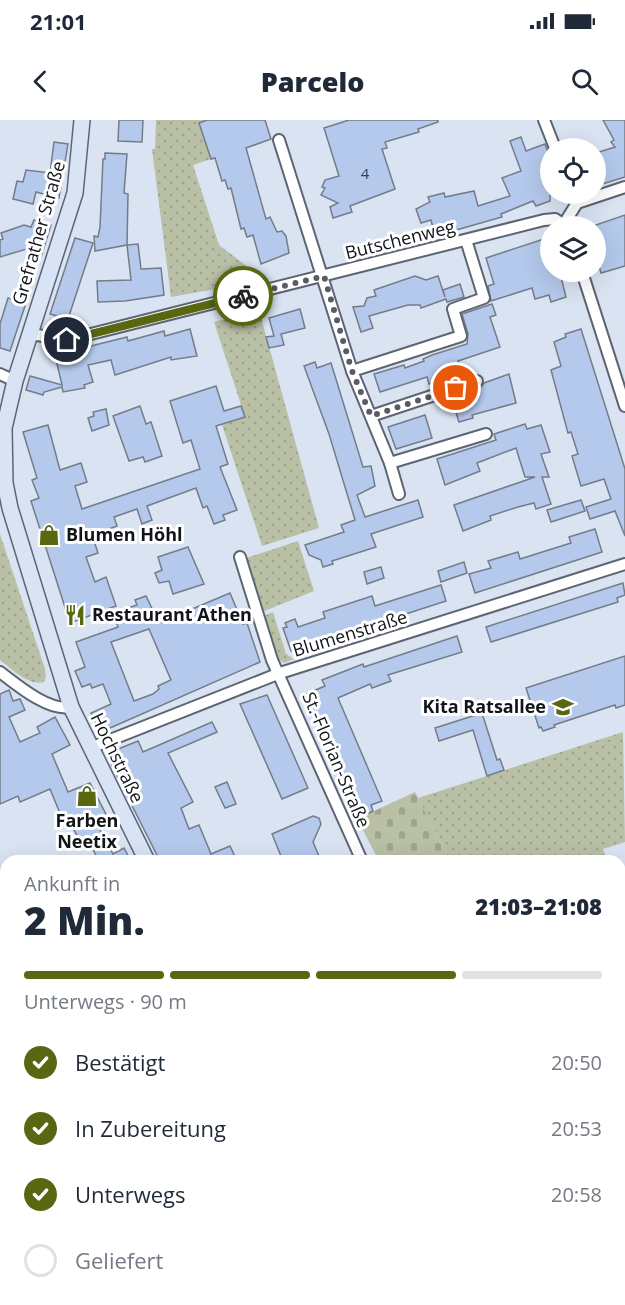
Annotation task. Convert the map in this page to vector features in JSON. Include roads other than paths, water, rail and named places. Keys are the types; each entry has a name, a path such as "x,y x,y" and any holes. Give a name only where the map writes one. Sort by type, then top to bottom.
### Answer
{"main road":[{"name":"Grefrather Straße","path":"60,668 10,508 5,483 2,429 75,193 82,120"},
{"name":"Hochstraße","path":"60,668 72,707 90,748 144,855"}],"street":[{"path":"544,120 551,138"},
{"path":"279,141 324,276 352,371 390,463 399,494"},
{"name":"Butschenweg","path":"606,191 625,187"},
{"name":"Butschenweg","path":"31,334 67,340 540,221"},
{"path":"352,371 461,336 453,309 484,298 466,240"},
{"path":"585,282 625,406"},
{"path":"0,374 15,381"},
{"path":"371,416 477,381"},
{"path":"390,463 486,434"},
{"name":"St.-Florian-Straße","path":"240,557 272,660 280,673 359,855"},
{"name":"Blumenstraße","path":"90,748 280,673 625,564"},
{"path":"0,672 28,693 63,708 72,707"}],"place":[{"name":"Blumen Höhl","path":"49,535"},
{"name":"Restaurant Athen","path":"75,615"},
{"name":"Kita Ratsallee","path":"563,707"},
{"name":"Farben Neetix","path":"87,796"}]}
